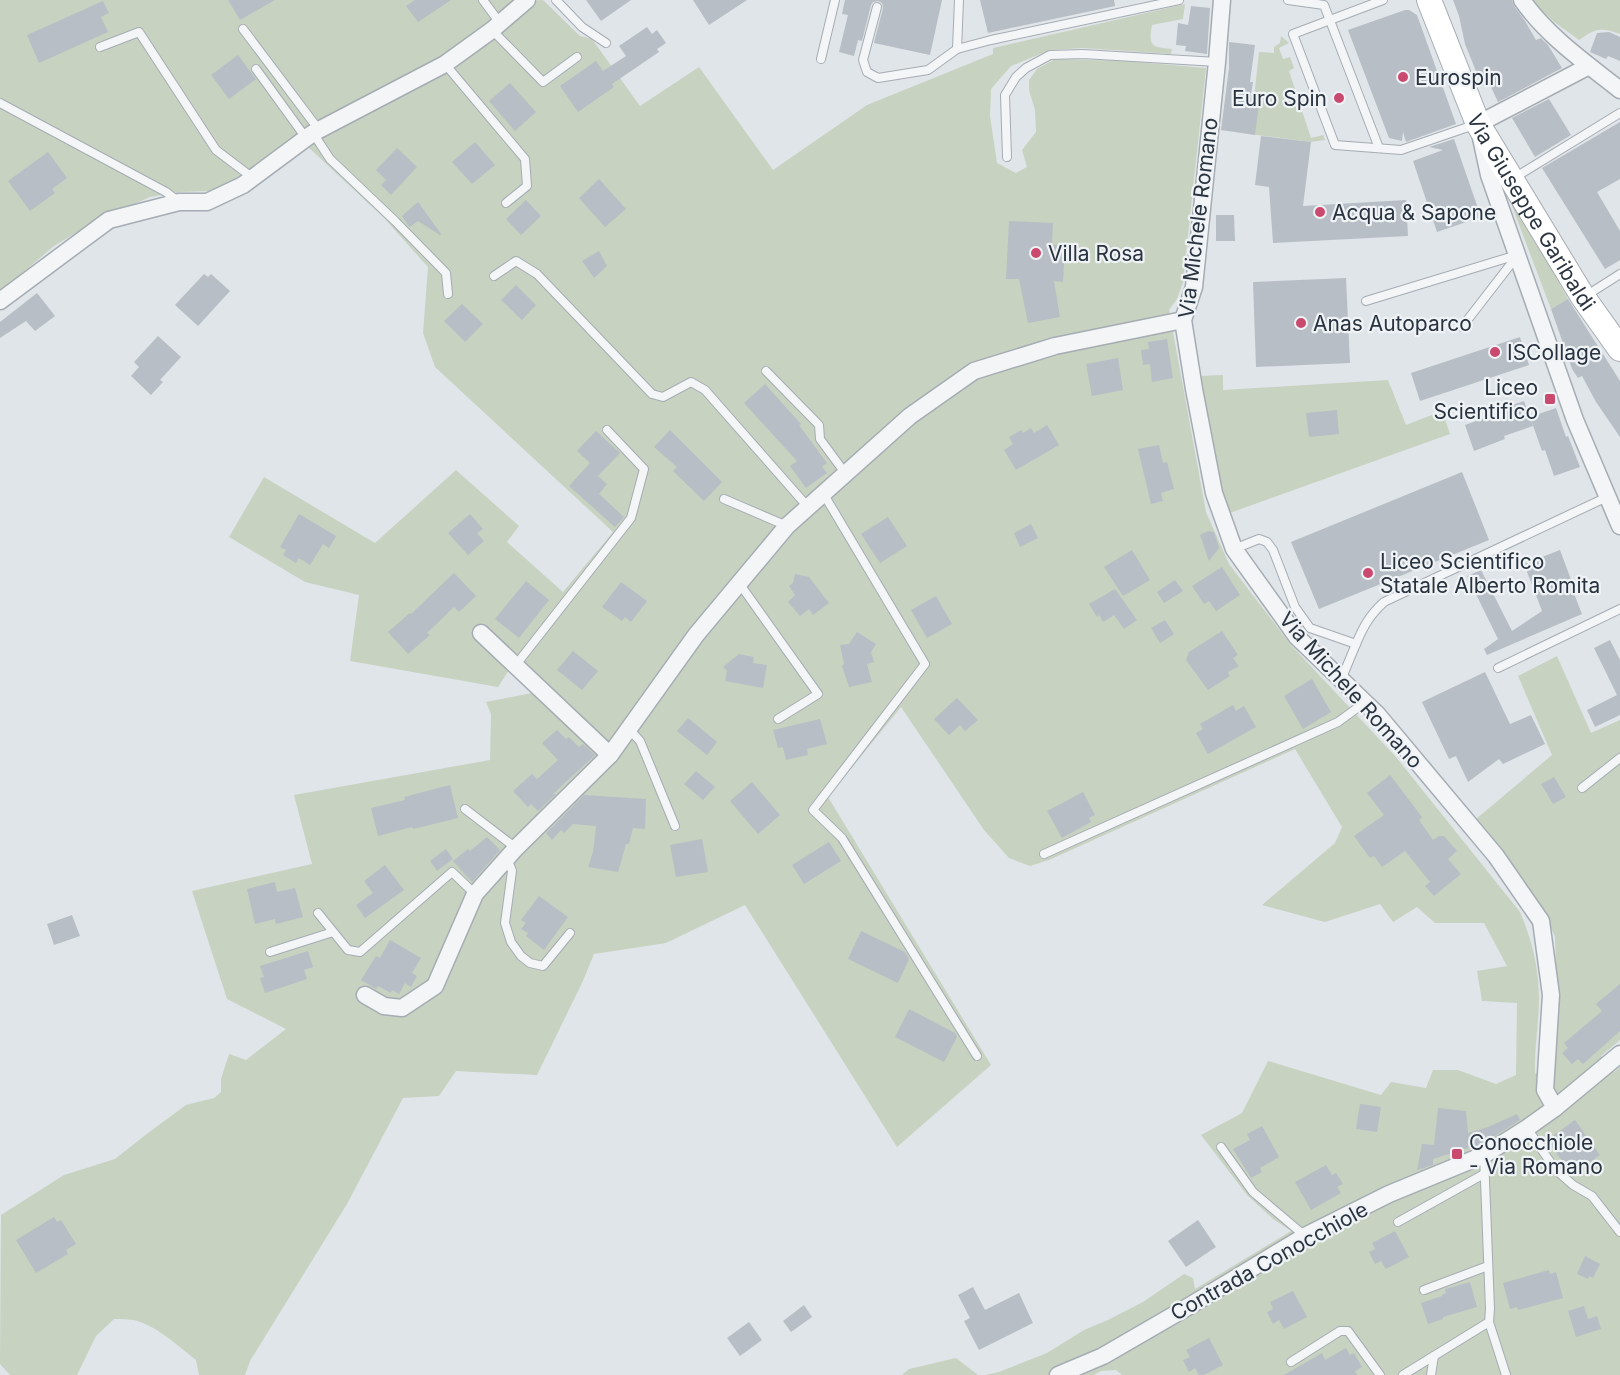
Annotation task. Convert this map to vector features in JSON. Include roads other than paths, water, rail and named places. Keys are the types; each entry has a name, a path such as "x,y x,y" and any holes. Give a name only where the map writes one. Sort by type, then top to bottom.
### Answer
{"main road":[{"name":"Via Giuseppe Garibaldi","path":"1430,0 1478,124 1583,297 1620,349"}],"street":[{"path":"0,301 109,220 179,202 207,202 243,185 313,134 445,64 496,27 527,0"},
{"name":"Via Michele Romano","path":"1222,0 1194,287 1183,320 1214,493 1234,549 1297,637 1377,714 1496,856 1541,921 1551,996 1545,1090 1555,1108"},
{"path":"1522,0 1552,34 1620,90"},
{"path":"1589,66 1478,124 1489,175 1575,420 1620,526"},
{"path":"365,995 384,1006 402,1008 435,986 475,894 511,853 610,755 696,635 787,526 910,416 974,371 1055,346 1183,320"},
{"path":"481,633 610,755"},
{"name":"Contrada Conocchiole","path":"1058,1375 1103,1356 1305,1236 1389,1194 1484,1155 1555,1108 1620,1054"}],"lane":[{"path":"483,0 496,27 543,82 578,57"},
{"path":"556,0 582,27 606,43"},
{"path":"821,60 835,0"},
{"path":"957,49 959,0"},
{"path":"876,7 863,60 867,72 878,78 928,70 957,49 1179,0"},
{"path":"1288,0 1324,5 1379,148"},
{"path":"1383,0 1293,34 1335,145 1401,150 1478,124"},
{"path":"243,28 330,159 446,273 448,294"},
{"path":"100,47 139,32 216,150 253,178"},
{"path":"1007,157 1005,95 1016,77 1026,68 1050,56 1083,54 1217,62"},
{"path":"445,64 525,159 527,186 506,203"},
{"path":"256,69 313,134"},
{"path":"0,104 166,192 179,202"},
{"path":"1512,180 1620,113"},
{"path":"1366,301 1517,255"},
{"path":"1462,327 1517,255"},
{"path":"494,276 516,261 537,274 652,393 663,397 691,382 705,390 808,507"},
{"path":"1583,297 1620,274"},
{"path":"766,371 819,425 820,439 845,473"},
{"path":"515,666 631,518 644,469 607,429"},
{"path":"823,494 925,664 813,810 842,838 976,1056"},
{"path":"1341,680 1364,626 1371,614 1384,602 1607,497"},
{"path":"724,499 787,526"},
{"path":"1234,549 1259,539 1267,542 1274,550 1295,607 1310,628 1356,644"},
{"path":"739,583 818,694 778,719"},
{"path":"1498,668 1620,609"},
{"path":"1044,854 1338,722 1365,703"},
{"path":"629,729 640,741 675,826"},
{"path":"1582,788 1620,758"},
{"path":"465,809 511,853 512,871 505,923 511,942 520,956 530,963 543,966 570,933"},
{"path":"318,913 348,950 360,952 452,872 475,894"},
{"path":"270,952 333,932"},
{"path":"1527,1128 1555,1170 1573,1185 1592,1196 1620,1232"},
{"path":"1221,1147 1252,1192 1305,1236"},
{"path":"1484,1155 1489,1322 1506,1375"},
{"path":"1398,1222 1484,1174"},
{"path":"1424,1290 1488,1266"},
{"path":"1403,1375 1489,1322"},
{"path":"1291,1362 1340,1331 1348,1330 1380,1375"},
{"path":"1431,1375 1434,1356"}],"place":[{"name":"Eurospin","path":"1403,77"},
{"name":"Euro Spin","path":"1339,98"},
{"name":"Acqua & Sapone","path":"1320,212"},
{"name":"Villa Rosa","path":"1036,253"},
{"name":"Anas Autoparco","path":"1301,323"},
{"name":"ISCollage","path":"1495,352"},
{"name":"Liceo Scientifico","path":"1550,399"},
{"name":"Liceo Scientifico Statale Alberto Romita","path":"1368,573"},
{"name":"Conocchiole - Via Romano","path":"1457,1154"}]}
